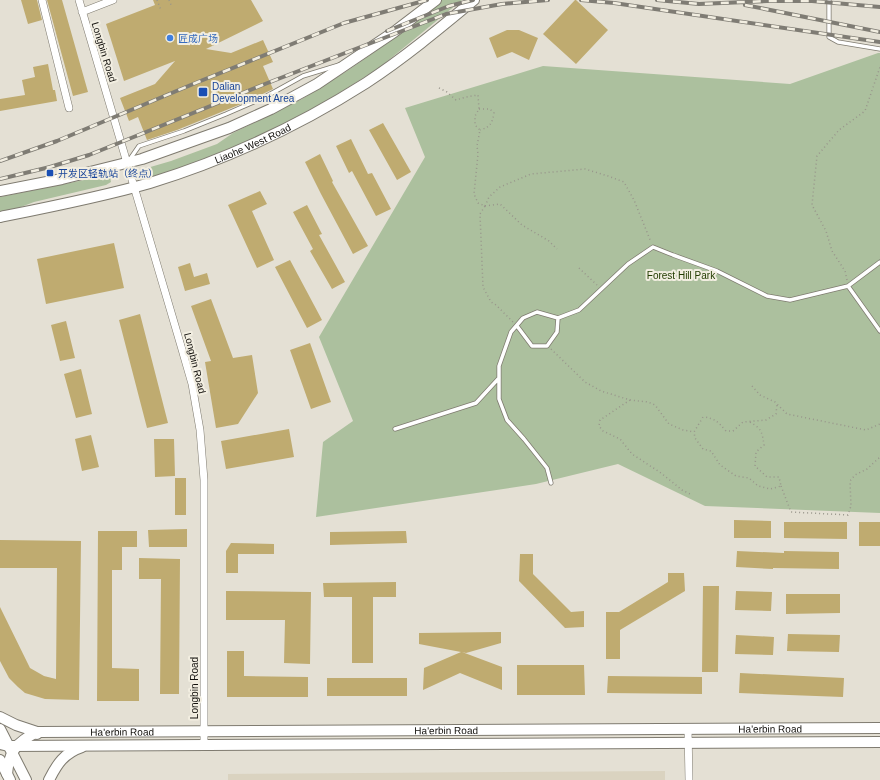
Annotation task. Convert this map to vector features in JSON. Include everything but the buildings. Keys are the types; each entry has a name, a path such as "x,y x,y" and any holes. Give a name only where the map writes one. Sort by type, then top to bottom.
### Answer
{"street":[{"path":"42,0 69,108"},
{"name":"Longbin Road","path":"79,0 192,384 200,430 204,480 204,745"},
{"path":"82,12 113,0"},
{"path":"0,191 69,177 142,159 229,128 271,109 317,84 394,32 436,0"},
{"name":"Liaohe West Road","path":"0,217 134,187 190,169 280,131 328,106 366,82 403,57 474,0"},
{"path":"0,717 16,725 37,732"},
{"name":"Ha'erbin Road","path":"37,732 880,728"},
{"path":"0,729 26,780"},
{"path":"688,729 689,780"},
{"path":"37,732 37,746"},
{"path":"10,747 37,732"},
{"name":"Ha'erbin Road","path":"10,747 880,742"},
{"path":"49,780 63,759 73,750 85,746"},
{"path":"9,777 8,762 10,747"},
{"path":"0,760 9,777"}],"lane":[{"path":"829,0 829,37 838,42 880,49"},
{"path":"127,163 139,146 184,131 226,114 303,76 355,59"},
{"path":"551,483 547,468 507,420 499,398 499,366 511,332 523,318 537,312 558,318 579,310 628,264 653,246 717,271 767,296 790,300 848,286 880,262"},
{"path":"848,286 879,330"},
{"path":"516,326 532,346 547,346 557,332 558,318"},
{"path":"395,429 476,403 499,378"}],"path":[{"path":"157,0 161,10"},
{"path":"169,0 172,7"},
{"path":"848,286 845,271 832,250 826,231 812,205 817,156 839,130 865,110 880,66"},
{"path":"439,88 447,92 456,100 478,95 479,109 475,116 476,125 480,130 477,146 478,154 474,194 478,202 484,206 500,204 522,225 549,241 557,249"},
{"path":"479,109 490,109 494,114 493,122 488,128 480,130"},
{"path":"516,326 496,305 491,302 483,287 480,214 489,197 500,187 531,174 585,169 624,182 634,200 653,246"},
{"path":"578,268 602,288"},
{"path":"547,346 585,382 601,391 630,400 648,402 655,405 668,424 683,430 694,432"},
{"path":"752,386 760,395 777,404 787,414 866,430 880,424"},
{"path":"630,400 600,420 599,426 603,431 620,439 632,454 682,490 692,495"},
{"path":"777,404 776,414 766,420 743,422 733,431 726,432 719,423 712,418 703,417 694,432 695,438 703,449 711,451 720,465 736,476 749,478 758,486 770,489 781,486"},
{"path":"750,422 759,427 763,434 764,445 756,452 755,466 767,477 778,477 791,512 848,515 851,506 850,481 855,476 867,469 880,457"}],"shaded area":[{"path":"665,771 665,780 228,780 228,774"}],"green space":[{"path":"442,0 462,0 379,68 328,100 253,139 196,162 149,178 146,176 145,172 147,168 217,144 233,133 302,99 347,71 399,35"},
{"name":"Forest Hill Park","path":"880,53 880,513 705,506 618,464 536,484 316,517 323,442 353,421 319,337 425,157 405,108 543,66 790,84"},
{"path":"104,176 110,177 111,182 106,185 34,202 13,210 0,212 0,197"}],"railway":[{"path":"0,161 57,141 344,23 427,0"},
{"path":"387,31 449,6 473,0"},
{"path":"0,179 50,167 89,155 265,84 446,14 502,4 548,0"},
{"path":"581,0 614,3 880,42"},
{"path":"657,0 699,4 812,1 880,7"},
{"path":"745,5 880,32"}],"place":[{"name":"匠成广场","path":"170,38"},
{"name":"Dalian Development Area","path":"203,92"},
{"name":"开发区轻轨站（终点）","path":"50,173"}]}
